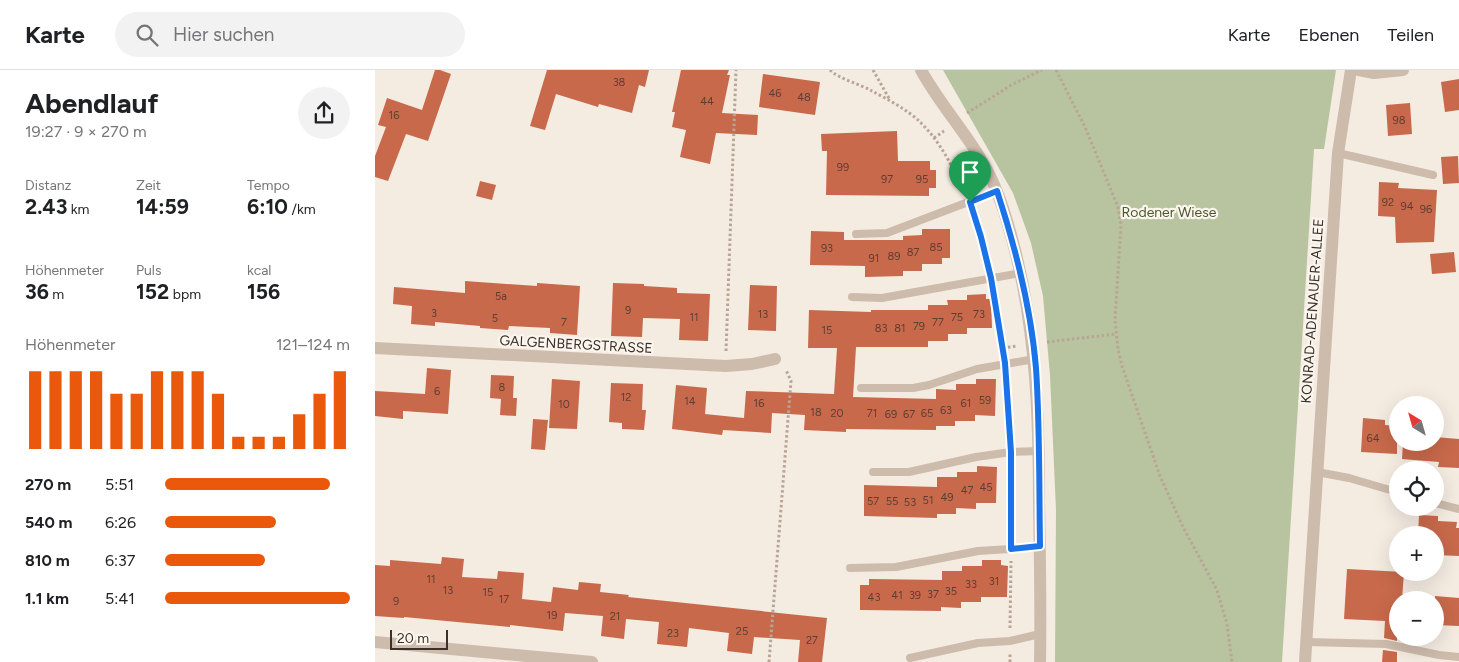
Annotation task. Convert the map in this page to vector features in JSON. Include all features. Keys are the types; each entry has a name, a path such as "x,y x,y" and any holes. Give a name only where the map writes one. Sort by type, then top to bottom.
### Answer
{"street":[{"path":"921,70 957,122 997,191 1021,273 1035,360 1039,451 1040,662"},
{"name":"KONRAD-ADENAUER-ALLEE","path":"1305,662 1338,153 1351,70"},
{"path":"1359,70 1374,73 1403,70"},
{"name":"GALGENBERGSTRASSE","path":"375,348 726,366 752,364 775,359"},
{"path":"375,642 592,662"}],"lane":[{"path":"1338,153 1433,175"},
{"path":"856,234 887,234 997,191"},
{"path":"852,297 882,298 1021,273"},
{"path":"861,388 913,388 929,385 977,369 1005,363 1035,360"},
{"path":"873,472 909,472 976,457 1011,452 1039,451"},
{"path":"1317,472 1349,478 1389,490"},
{"path":"1444,504 1459,508"},
{"path":"850,568 896,567 978,551 1040,546"},
{"path":"910,658 977,643 1010,641 1040,634"},
{"path":"1307,642 1386,644 1439,655 1459,657"}],"path":[{"path":"726,366 736,70"},
{"path":"830,70 890,100 919,121 934,138 952,165 970,202 981,237 991,278 1005,363 1011,452 1010,662"},
{"path":"873,70 890,100"},
{"path":"973,108 1013,84 1042,70"},
{"path":"1056,70 1085,127 1118,207 1121,225 1115,320 1122,366 1160,476 1183,527 1217,590 1227,624 1232,662"},
{"path":"1040,343 1116,334"},
{"path":"1003,348 1018,346"},
{"path":"769,662 791,381 786,370 775,359"}],"green space":[{"name":"Rodener Wiese","path":"943,70 1336,70 1324,149 1314,149 1282,662 1055,662 1056,510 1050,375 1043,296 1031,243 1013,193"}],"building":[{"path":"435,70 451,74 428,141 406,134 388,181 375,177 375,156 386,127 378,125 387,98 422,110"},
{"path":"547,70 649,70 645,87 639,85 632,113 599,104 598,107 556,94 545,130 530,126"},
{"path":"681,70 729,70 727,75 730,75 722,113 758,115 757,135 716,133 710,164 680,157 686,130 672,127 675,112 672,112"},
{"path":"763,74 820,82 815,115 759,107"},
{"path":"1459,79 1459,110 1445,112 1441,82"},
{"path":"1410,103 1412,134 1388,136 1386,105"},
{"path":"897,131 898,161 930,161 930,170 936,170 936,188 929,188 929,196 826,195 827,151 822,151 821,134"},
{"path":"1458,156 1459,183 1443,184 1441,157"},
{"path":"480,181 496,185 492,200 476,196"},
{"path":"1379,182 1399,183 1398,188 1437,190 1434,242 1396,243 1395,217 1378,216"},
{"path":"922,229 950,229 950,258 942,258 942,264 922,264 922,271 903,271 903,276 865,277 865,266 810,265 811,231 844,232 844,240 903,240 903,236 922,235"},
{"path":"1454,252 1456,272 1432,274 1430,254"},
{"path":"465,281 537,286 537,283 580,286 577,335 550,333 550,328 509,326 508,330 435,322 435,326 411,324 412,306 393,304 394,287 465,293"},
{"path":"613,283 677,288 677,293 710,294 708,341 679,340 680,319 643,318 642,337 611,336"},
{"path":"750,285 777,286 776,331 748,330"},
{"path":"986,294 986,299 991,299 992,328 967,328 967,334 948,334 948,341 928,341 928,347 856,347 853,397 936,399 936,389 956,390 956,384 976,384 976,379 996,379 995,416 975,415 975,421 955,421 955,426 936,426 936,430 846,429 846,432 804,430 805,415 772,413 771,433 723,430 722,435 672,429 676,385 707,388 705,414 744,418 746,391 834,394 837,348 808,348 809,310 871,312 871,310 928,310 928,305 948,305 947,300 967,300 967,295"},
{"path":"427,368 451,370 448,414 403,411 403,419 375,416 375,391 425,394"},
{"path":"491,375 514,376 513,398 517,398 516,416 500,415 501,399 490,398"},
{"path":"552,379 580,381 577,429 549,428"},
{"path":"611,383 643,384 642,410 646,410 644,430 622,429 622,423 609,422"},
{"path":"1363,418 1385,420 1385,425 1389,425 1389,451 1397,451 1397,454 1361,452"},
{"path":"533,419 548,420 545,450 531,449"},
{"path":"1444,438 1459,439 1459,468 1444,467 1444,461 1402,459 1402,451 1444,451"},
{"path":"977,466 997,467 996,503 976,503 976,509 956,508 956,514 937,514 937,518 864,516 864,485 937,487 937,477 957,477 957,472 977,472"},
{"path":"1419,516 1438,516 1438,521 1457,522 1456,528 1459,528 1459,556 1444,555 1444,526 1418,526"},
{"path":"442,557 464,559 462,577 497,579 498,571 524,573 522,599 551,602 553,587 578,590 579,582 601,584 600,592 629,595 628,597 827,618 822,662 798,662 800,640 754,637 752,654 727,651 729,633 689,628 687,647 657,644 659,622 626,619 624,639 601,636 603,616 565,613 563,631 510,625 510,627 375,616 375,565 390,566 390,560 441,564"},
{"path":"982,560 1001,560 1001,565 1008,566 1007,597 981,597 981,602 961,602 961,608 941,607 941,611 860,610 860,585 869,585 869,579 942,580 942,571 962,571 962,566 982,566"},
{"path":"1347,569 1389,571 1389,581 1403,581 1403,591 1389,591 1389,639 1384,638 1385,621 1344,619"},
{"path":"1444,597 1459,598 1459,626 1444,625"},
{"path":"1383,650 1397,652 1397,662 1382,662"}],"route":[{"path":"997,191 1021,273 1031,327 1036,370 1040,546 1011,549 1011,452 1005,363 991,278 970,202 997,191"}]}
